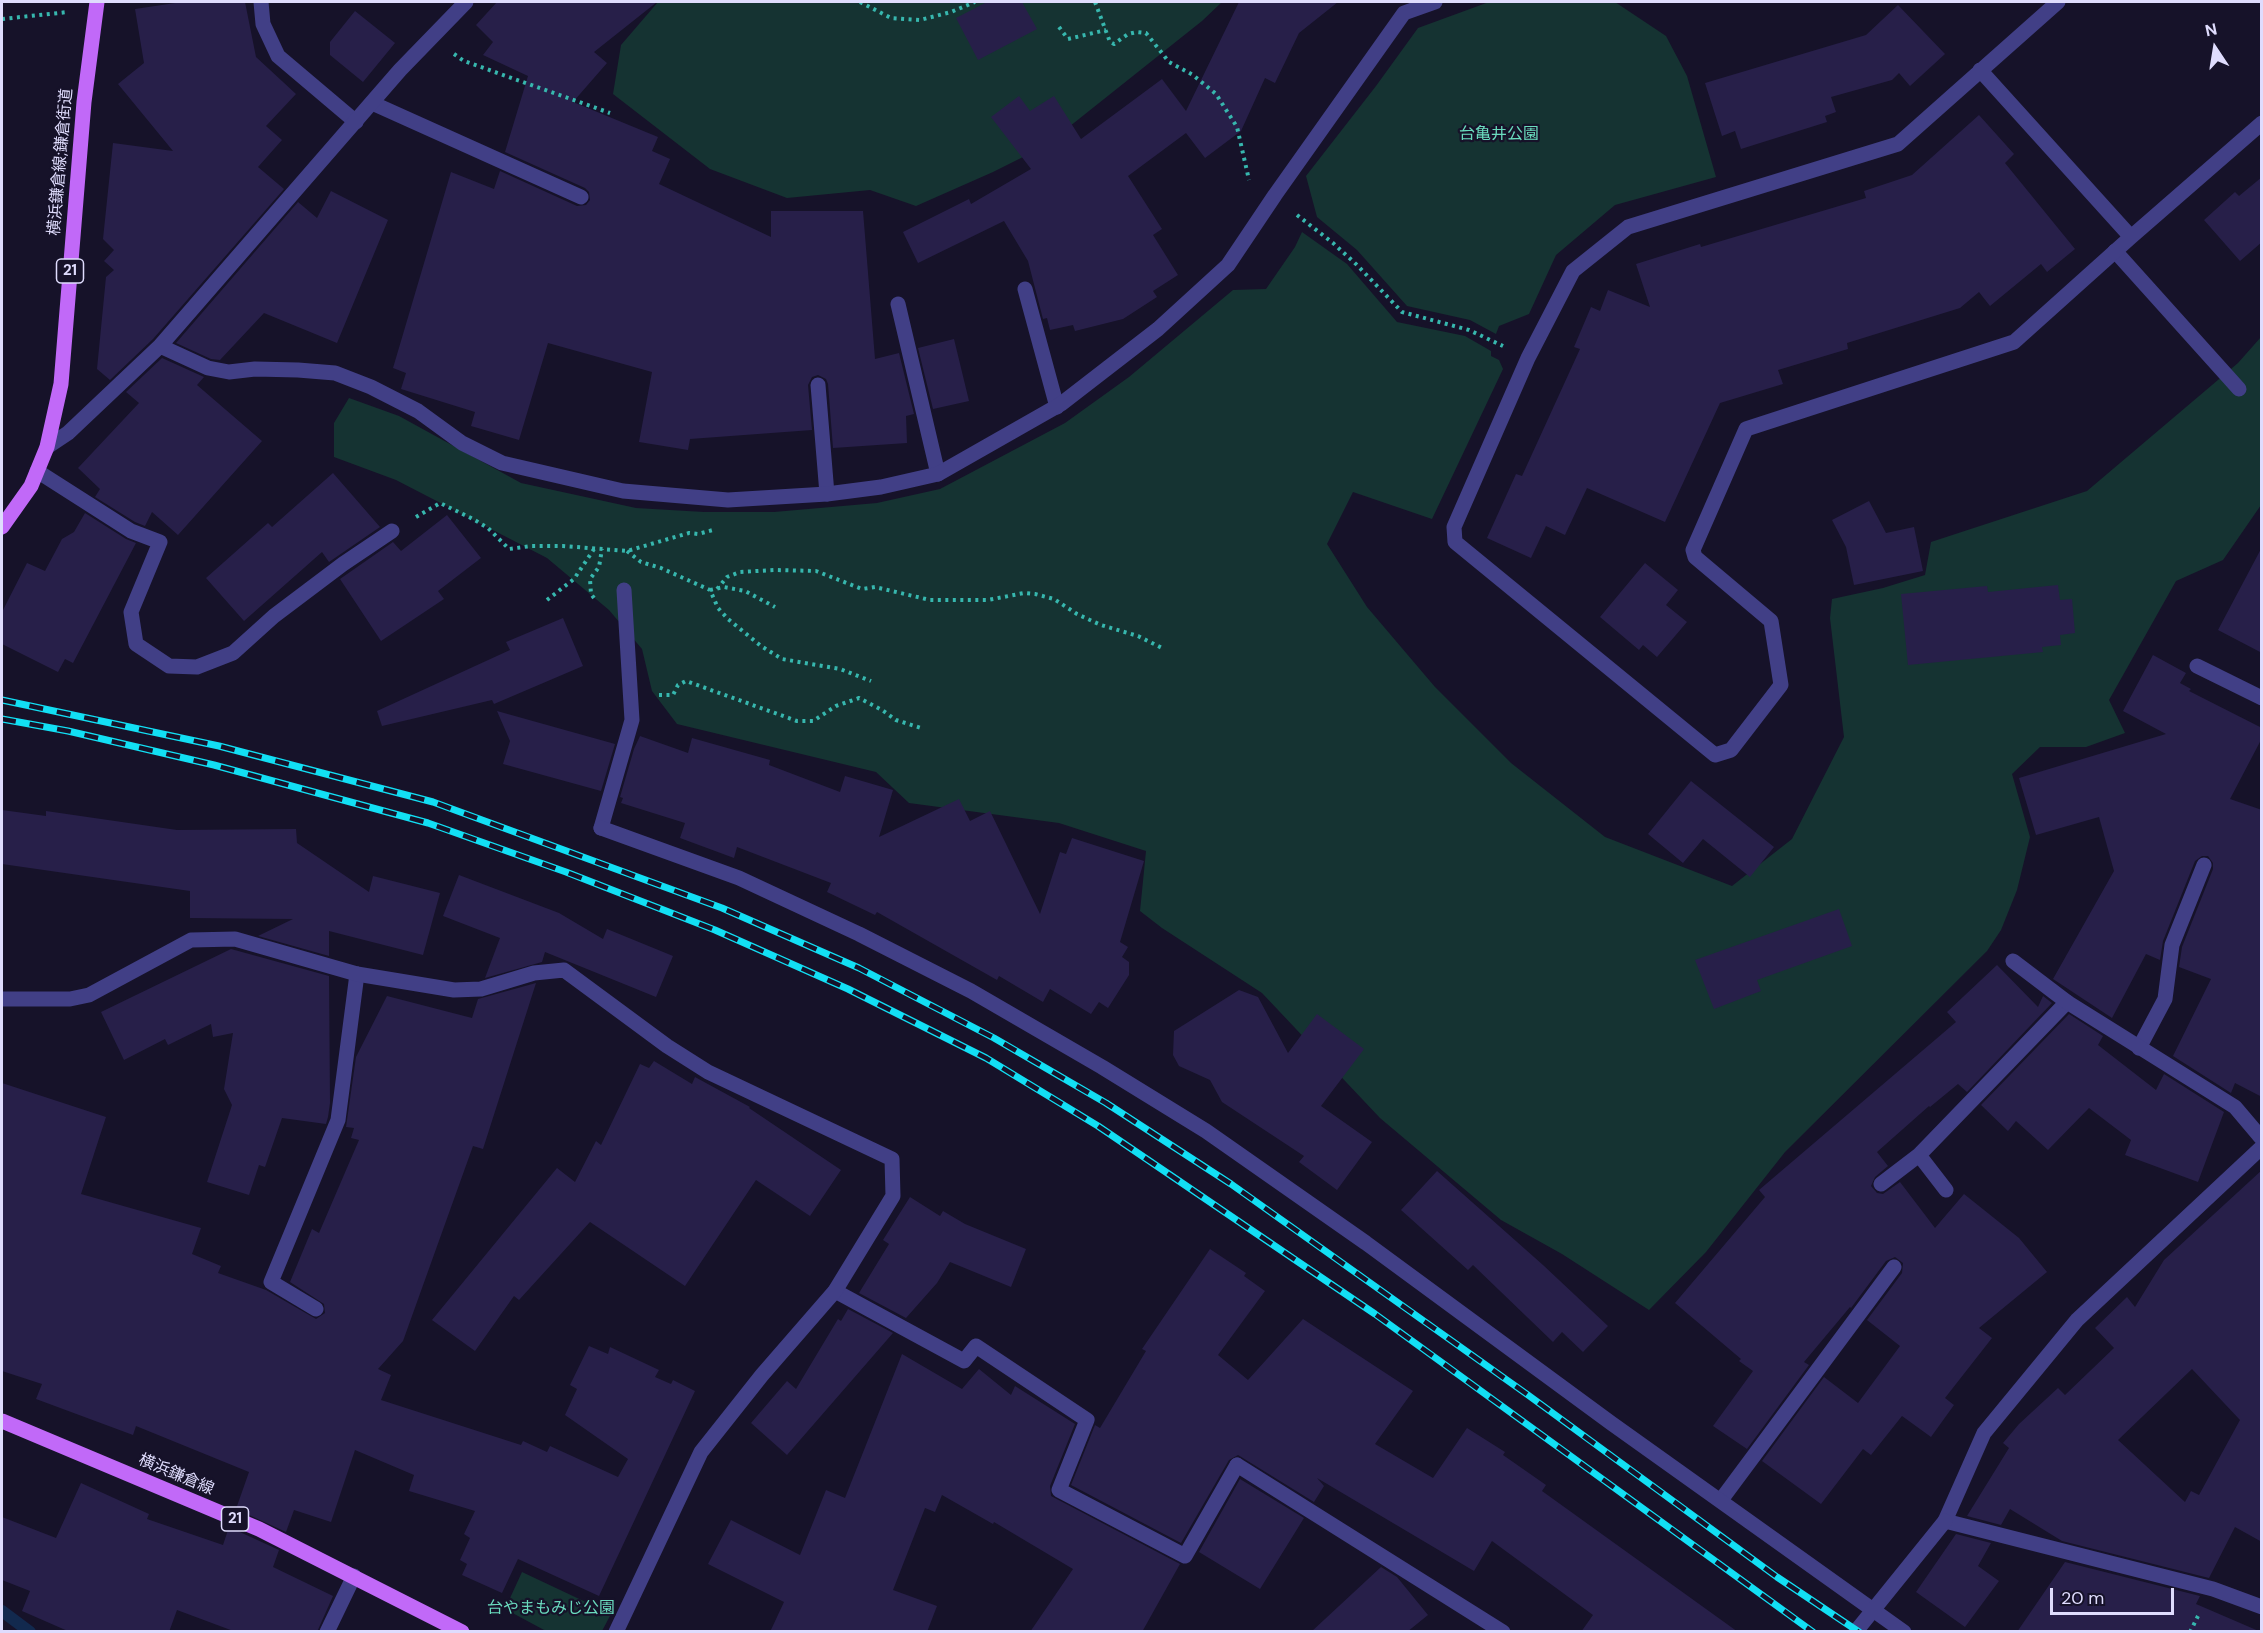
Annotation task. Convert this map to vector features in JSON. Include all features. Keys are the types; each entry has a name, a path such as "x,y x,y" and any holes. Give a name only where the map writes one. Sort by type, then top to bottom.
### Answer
{"main road":[{"name":"横浜鎌倉線;鎌倉街道","path":"2,527 31,486 47,447 61,384 84,102 96,5"},
{"name":"横浜鎌倉線","path":"2,1421 259,1529 462,1632"}],"street":[{"path":"261,2 263,24 279,56 357,122"},
{"path":"47,447 68,433 160,346 400,70 466,2"},
{"path":"160,346 208,368 229,372 287,369 335,373 371,387 418,411 462,443 502,463 622,491 728,500 827,494 881,487 938,474 1057,407 1158,329 1228,265 1404,13 1435,2"},
{"path":"2058,2 1898,144 1628,227 1573,272 1528,358 1454,527 1455,542 1714,756 1731,750 1781,685 1771,621 1695,557 1693,549 1746,429 2014,342 2115,250 2262,123"},
{"path":"1980,70 2131,237"},
{"path":"372,104 581,196"},
{"path":"2115,250 2239,389"},
{"path":"1025,289 1057,407"},
{"path":"898,304 938,474"},
{"path":"818,385 827,494"},
{"path":"37,471 131,531 160,542 131,612 136,644 169,666 197,667 233,653 274,616 343,564 392,531"},
{"path":"624,590 632,720 600,828 739,878 860,934 971,992 1101,1066 1225,1144 1366,1243 1611,1423 1905,1632"},
{"path":"2197,666 2262,698"},
{"path":"2139,1048 2165,999 2172,945 2204,865"},
{"path":"2,999 60,999 89,995 191,940 235,939 357,974 454,990 481,988 534,973 564,970 667,1046 708,1072 892,1159 893,1196 835,1291 701,1452 616,1632"},
{"path":"2013,961 2067,1002 2235,1107 2262,1139"},
{"path":"316,1309 271,1282 338,1120 357,974"},
{"path":"1881,1184 1918,1155 2067,1002"},
{"path":"1857,1631 1945,1521 1984,1433 2077,1320 2262,1147"},
{"path":"1918,1155 1946,1190"},
{"path":"1720,1500 1894,1268"},
{"path":"835,1291 964,1361 976,1346 1087,1420 1059,1490 1185,1556 1237,1465 1503,1632"},
{"path":"1945,1521 2213,1589 2262,1607"},
{"path":"327,1632 354,1576"}],"path":[{"path":"860,2 891,18 920,20 951,12 975,2"},
{"path":"1095,2 1110,42 1114,44 1128,34 1146,33 1168,62 1193,75 1216,94 1238,127 1250,186 1341,250 1402,312 1469,330 1528,358"},
{"path":"2,20 96,5"},
{"path":"1059,27 1068,39 1106,30"},
{"path":"431,38 464,61 610,112"},
{"path":"392,531 440,503 488,528 509,549 563,546 627,551 689,533 698,534 718,528"},
{"path":"547,600 574,579 594,549"},
{"path":"627,551 641,562 661,568 710,590 724,587 745,591 775,607"},
{"path":"717,589 727,577 740,572 775,570 816,571 862,589 875,587 930,600 988,600 1024,593 1035,594 1054,599 1077,615 1138,636 1162,648"},
{"path":"710,590 718,608 728,619 761,646 782,659 840,669 871,681"},
{"path":"631,695 674,695 678,685 686,681 797,721 813,721 836,706 859,698 896,720 921,728"}],"green space":[{"path":"658,2 1222,2 1202,21 1045,146 916,206 870,190 787,198 710,169 613,94 621,45"},
{"name":"台亀井公園","path":"1489,2 1615,2 1666,36 1687,76 1716,177 1615,205 1556,255 1529,314 1499,326 1496,334 1470,320 1407,306 1357,250 1317,217 1306,176 1418,28"},
{"path":"1302,232 1347,264 1397,322 1465,336 1491,351 1491,356 1499,360 1503,369 1432,519 1353,492 1327,544 1367,607 1435,687 1511,763 1605,837 1732,886 1792,839 1844,737 1830,618 1832,599 1883,588 1925,575 1931,542 2087,491 2238,363 2261,337 2261,505 2223,560 2176,581 2109,700 2125,733 2086,747 2040,747 2012,774 2030,837 2017,890 2001,930 1987,951 1785,1152 1706,1252 1649,1310 1562,1254 1501,1220 1380,1118 1262,993 1162,928 1140,911 1146,851 1059,823 909,803 876,772 677,724 652,691 642,649 609,610 547,558 396,480 334,457 334,423 349,398 399,416 521,483 636,508 704,512 774,512 877,503 940,489 1065,423 1129,377 1233,290 1266,289 1295,247"},
{"name":"台やまもみじ公園","path":"522,1572 611,1614 602,1631 546,1631 505,1609"}],"building":[{"path":"182,2 245,2 256,57 296,94 266,126 282,140 258,167 284,189 153,339 110,380 97,369 106,277 114,270 104,261 114,250 103,239 113,143 173,151 118,84 144,63 135,9"},
{"path":"497,2 657,2 594,52 607,63 573,102 658,137 652,151 670,159 659,184 771,237 771,211 863,211 875,359 899,353 914,414 906,416 907,443 833,448 828,384 826,379 818,375 812,377 808,385 812,430 690,439 688,450 639,442 652,372 548,343 519,440 471,426 475,412 401,389 406,373 393,368 451,172 494,189 500,171 577,206 586,205 590,200 589,192 585,188 505,152 528,76 483,55 493,42 476,25"},
{"path":"987,2 1022,2 1037,29 978,60 956,18"},
{"path":"1239,2 1338,2 1299,33 1275,83 1265,78 1241,131 1205,158 1186,133 1128,176 1162,229 1153,235 1178,275 1153,291 1157,297 1123,319 1075,331 1073,325 1050,330 1047,318 1043,319 1028,261 1004,221 918,263 903,232 969,199 971,204 1031,169 991,117 1019,96 1030,111 1054,96 1081,139 1162,79 1186,111"},
{"path":"1898,5 1945,54 1910,86 1899,73 1892,80 1831,97 1836,112 1825,116 1827,122 1741,149 1735,131 1722,136 1705,83 1866,35"},
{"path":"355,11 395,43 363,82 330,55 330,42"},
{"path":"1979,115 2014,154 2005,163 2075,249 2047,272 2041,264 1990,306 1979,292 1960,308 1847,343 1848,349 1778,370 1783,384 1720,403 1665,522 1587,488 1565,535 1546,526 1531,558 1487,538 1516,474 1522,476 1580,349 1574,347 1591,307 1600,311 1608,290 1650,307 1636,264 1866,198 1864,191 1912,175"},
{"path":"2262,177 2262,242 2240,261 2204,220 2235,192 2239,196"},
{"path":"331,191 388,220 337,343 264,313 220,360 211,359 176,343 298,202 317,218"},
{"path":"954,339 969,401 933,409 918,348"},
{"path":"162,358 204,377 197,385 262,441 178,535 152,512 145,526 95,497 100,489 78,468 139,403 126,392"},
{"path":"333,473 380,527 329,562 322,552 244,621 206,578 268,523 272,527"},
{"path":"1869,501 1886,533 1914,527 1923,571 1854,585 1846,547 1832,520"},
{"path":"85,513 136,543 73,663 65,659 58,672 2,644 2,612 27,563 45,571 62,539 74,532"},
{"path":"447,515 481,558 438,591 444,599 381,641 340,579 393,542 401,551"},
{"path":"2262,547 2262,653 2218,630"},
{"path":"1645,563 1678,590 1666,605 1687,622 1657,657 1643,645 1639,650 1600,617"},
{"path":"2058,585 2060,600 2072,599 2075,633 2060,635 2061,645 2042,647 2043,652 1908,665 1901,594 1987,586 1988,592"},
{"path":"563,618 583,666 494,704 492,700 382,726 377,711 510,650 506,642"},
{"path":"2153,655 2186,673 2180,683 2191,689 2189,691 2262,728 2262,738 2230,799 2262,810 2262,1097 2235,1083 2231,1093 2173,1056 2211,979 2179,967 2182,947 2213,869 2213,863 2208,856 2202,856 2195,861 2163,941 2160,960 2146,954 2112,1018 2053,979 2114,871 2099,817 2036,835 2019,778 2166,734 2123,711"},
{"path":"497,711 615,744 601,791 503,764 510,741"},
{"path":"640,736 688,753 692,738 770,760 769,765 840,792 845,776 893,790 879,837 959,799 970,821 990,811 1040,914 1060,852 1066,854 1072,838 1144,861 1120,942 1128,947 1122,957 1129,962 1129,975 1108,1008 1099,1002 1091,1014 1050,989 1043,1002 999,976 997,980 877,912 875,915 827,892 831,883 737,847 734,858 680,838 685,823 621,803 623,798 620,797"},
{"path":"1691,781 1774,847 1750,877 1703,839 1683,863 1648,834"},
{"path":"2,810 46,816 46,811 177,830 296,829 297,843 369,892 373,876 440,893 423,955 329,931 329,956 258,936 293,919 190,918 190,891 2,864"},
{"path":"459,875 559,913 603,939 607,929 673,956 656,997 545,952 542,962 485,978 500,938 443,916"},
{"path":"1839,909 1852,946 1757,980 1761,991 1714,1009 1695,960"},
{"path":"231,949 329,976 330,1103 326,1124 282,1118 265,1167 259,1165 249,1195 207,1182 232,1105 224,1089 233,1033 213,1037 211,1024 168,1045 165,1039 124,1060 101,1012"},
{"path":"1997,965 2038,1007 2043,996 2052,1003 1967,1092 1958,1084 1877,1152 1888,1166 1875,1177 1871,1186 1877,1193 1883,1194 1900,1182 1935,1228 1964,1194 2019,1238 2047,1272 1979,1328 1992,1338 1945,1398 1954,1405 1931,1437 1902,1416 1871,1455 1863,1449 1821,1504 1762,1461 1824,1377 1858,1403 1900,1346 1867,1320 1902,1273 1903,1263 1895,1257 1886,1261 1851,1308 1804,1362 1809,1365 1747,1449 1713,1426 1753,1371 1675,1303 1765,1197 1759,1190 1956,1022 1947,1012"},
{"path":"536,983 483,1149 473,1146 403,1341 378,1369 391,1375 381,1400 521,1445 523,1441 547,1452 550,1446 618,1477 628,1459 565,1415 577,1389 570,1385 589,1346 608,1354 610,1347 659,1370 655,1377 671,1384 673,1380 695,1391 599,1596 518,1559 502,1593 462,1575 467,1564 460,1560 470,1538 464,1534 475,1511 409,1491 414,1475 355,1450 331,1522 294,1510 286,1532 236,1509 249,1472 136,1426 133,1435 36,1399 42,1384 2,1371 2,1083 106,1117 81,1194 201,1228 192,1254 221,1266 218,1273 266,1290 316,1319 325,1313 324,1304 290,1282 312,1229 319,1233 359,1140 351,1138 354,1128 346,1127 356,1057 387,996 472,1018 478,999"},
{"path":"1239,990 1258,997 1288,1053 1317,1014 1364,1049 1321,1106 1372,1142 1337,1190 1299,1162 1304,1156 1222,1102 1210,1080 1179,1066 1173,1055 1174,1031"},
{"path":"2069,1014 2103,1036 2098,1045 2156,1090 2164,1074 2224,1112 2198,1182 2125,1155 2131,1140 2089,1108 2048,1150 2016,1121 2008,1131 1981,1105"},
{"path":"654,1061 692,1084 695,1077 750,1107 841,1170 810,1216 756,1180 685,1286 590,1222 519,1300 514,1296 475,1351 432,1320 557,1168 575,1182 596,1141 601,1145 640,1064 649,1068"},
{"path":"2262,1170 2262,1542 2235,1527 2209,1578 2062,1541 2010,1509 2001,1525 1967,1516 2009,1448 2003,1443 2019,1424 2058,1388 2065,1395 2114,1348 2095,1328 2127,1297 2135,1307 2164,1260","holes":["2192,1369 2240,1420 2199,1495 2191,1491 2185,1502 2118,1440"]},
{"path":"1437,1171 1608,1326 1583,1352 1562,1332 1553,1342 1473,1265 1468,1270 1401,1210"},
{"path":"910,1197 940,1216 943,1211 965,1224 1026,1249 1011,1287 950,1262 937,1283 906,1318 859,1293 889,1244 883,1240"},
{"path":"1210,1249 1246,1273 1244,1276 1265,1291 1218,1355 1248,1380 1303,1319 1413,1391 1375,1444 1433,1478 1467,1428 1505,1452 1503,1455 1546,1485 1542,1491 1738,1632 1581,1632 1593,1615 1492,1541 1474,1571 1317,1478 1324,1486 1314,1502 1238,1455 1229,1460 1181,1543 1071,1485 1095,1425 1100,1428 1146,1351 1142,1349"},
{"path":"848,1309 893,1333 787,1455 751,1423 787,1381 796,1389 838,1319 841,1321"},
{"path":"902,1354 962,1389 979,1369 1011,1395 1015,1386 1075,1424 1050,1486 1051,1496 1180,1564 1142,1632 1030,1632 1073,1569 994,1522 993,1524 942,1495 935,1512 925,1508 893,1590 937,1606 927,1632 770,1632 784,1602 708,1564 731,1520 800,1555 826,1490 845,1498"},
{"path":"1240,1479 1304,1518 1260,1589 1199,1552"},
{"path":"81,1483 149,1514 147,1519 223,1545 229,1527 279,1550 273,1567 333,1596 317,1632 236,1632 177,1610 169,1632 70,1632 22,1611 30,1591 2,1580 2,1517 56,1538"},
{"path":"1956,1534 1991,1543 1978,1566 1999,1581 1965,1627 1916,1592"},
{"path":"2065,1562 2200,1596 2196,1604 2261,1632 2017,1632"},
{"path":"1381,1567 1397,1577 1428,1615 1407,1632 1311,1632"}],"waterway":[{"path":"2,1611 30,1632"}],"railway":[{"path":"2,700 219,746 433,802 722,908 859,968 994,1038 1106,1103 1231,1184 1528,1395 1777,1577 1859,1632"},
{"path":"2,719 68,731 214,765 428,823 566,872 715,930 848,989 986,1058 1098,1126 1375,1314 1813,1632"}]}
